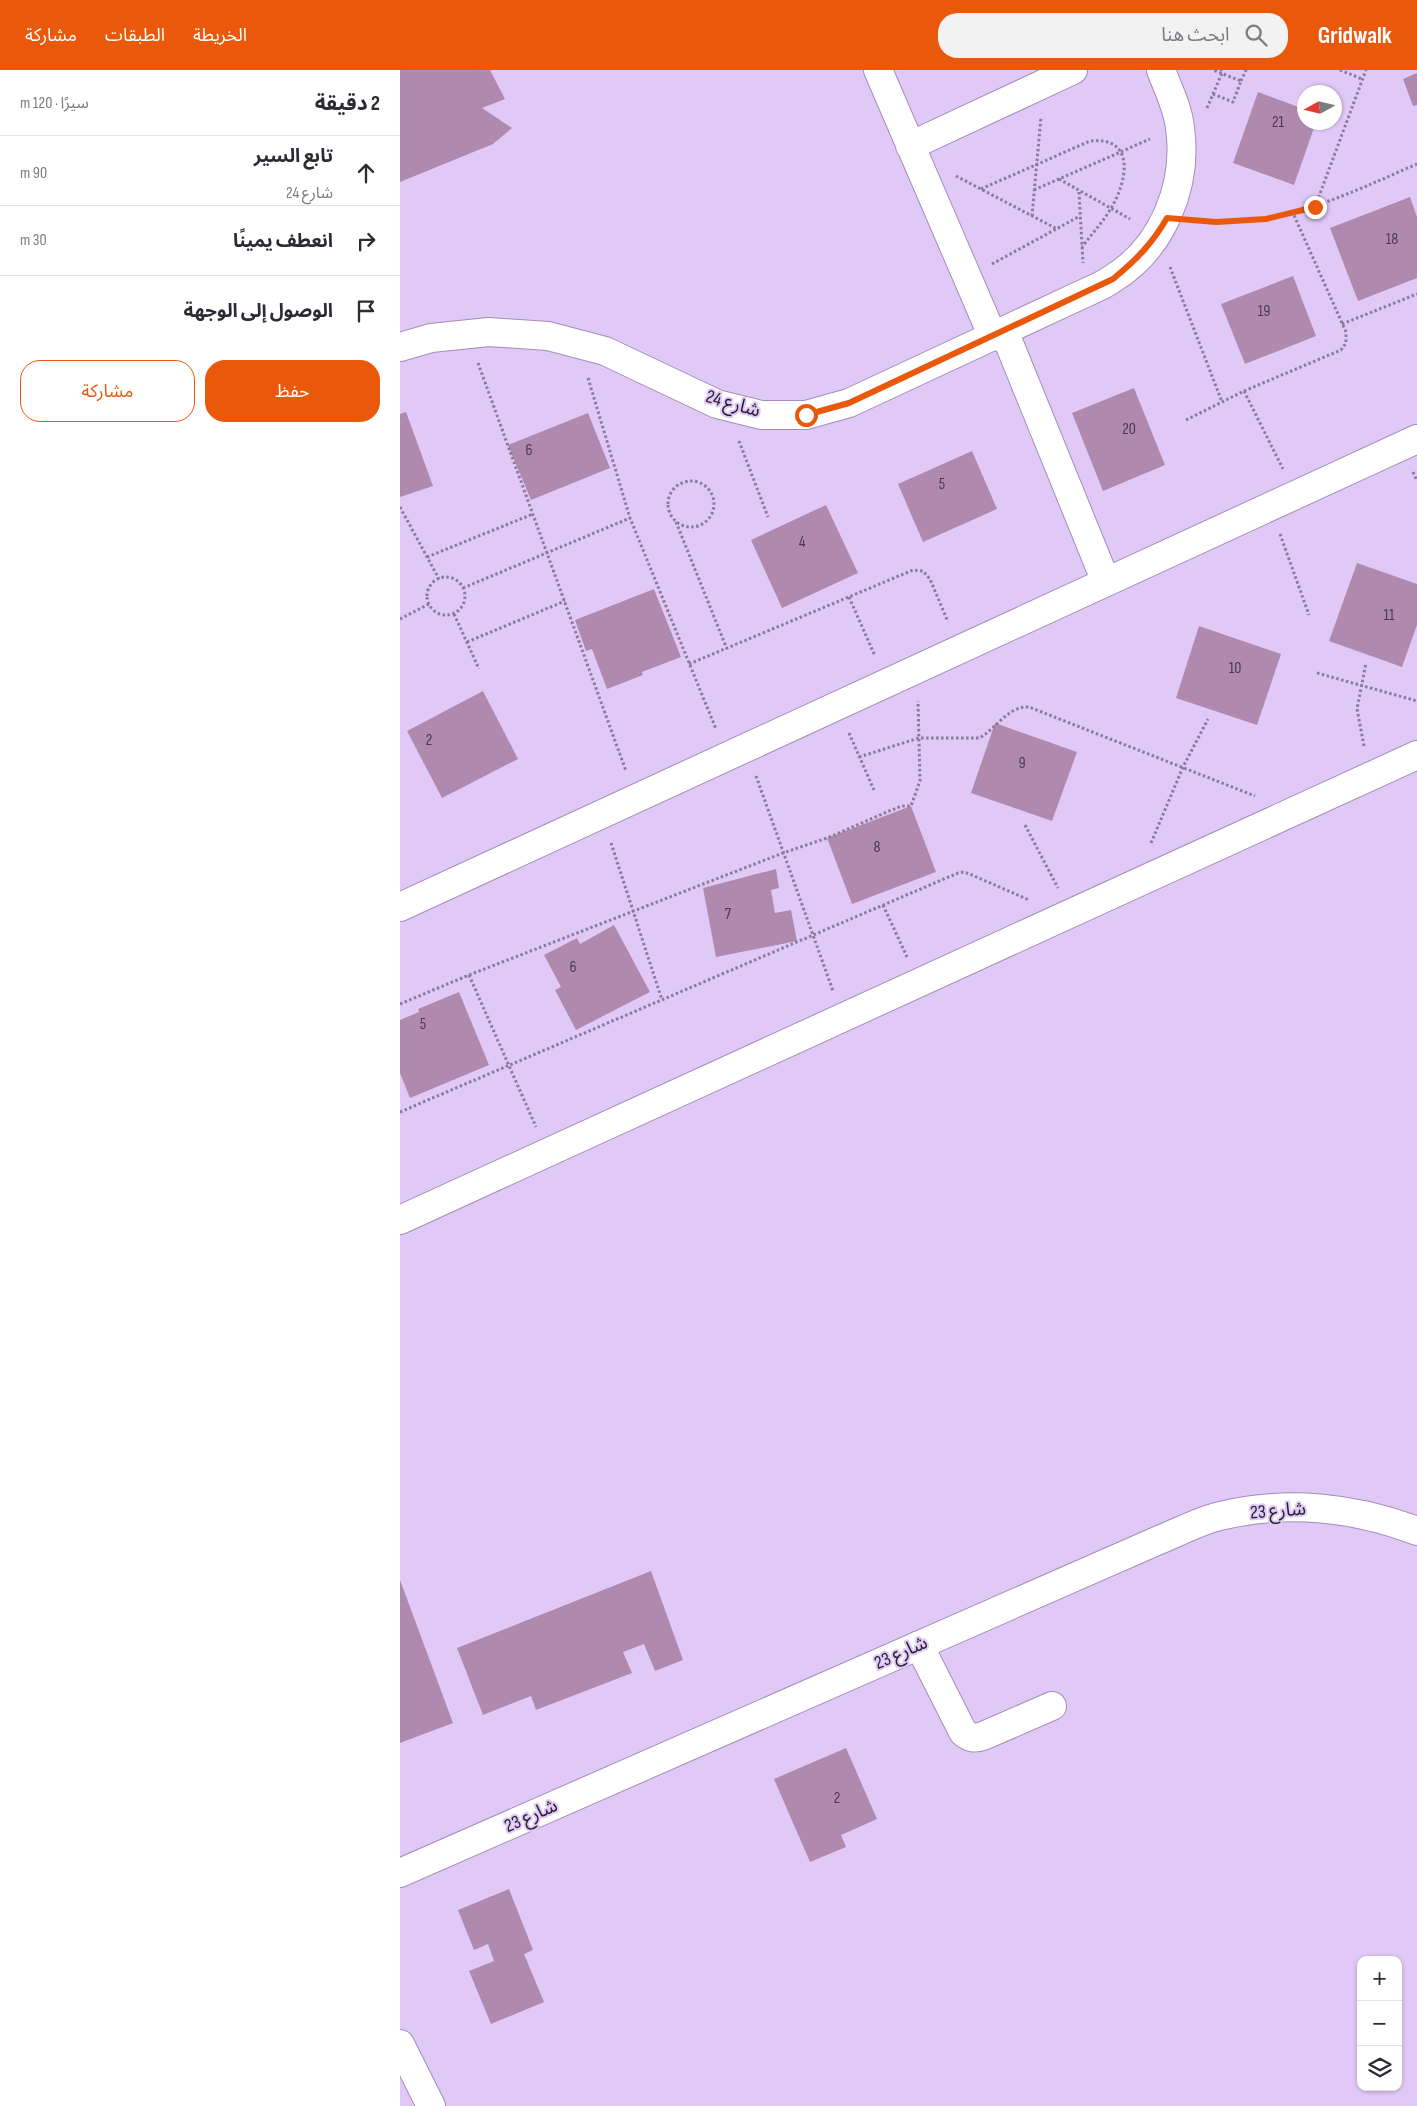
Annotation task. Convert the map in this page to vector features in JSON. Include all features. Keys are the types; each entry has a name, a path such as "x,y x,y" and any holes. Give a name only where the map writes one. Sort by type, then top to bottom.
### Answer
{"street":[{"path":"878,70 967,277 998,334 1106,582"},
{"path":"912,150 1072,70"},
{"name":"شارع 24","path":"400,347 431,338 489,332 548,336 605,351 717,404 761,415 806,415 849,403 1085,293 1113,279 1138,259 1162,226 1176,192 1182,166 1180,126 1174,103 1161,70"},
{"path":"400,908 1417,440"},
{"path":"400,1220 1417,755"},
{"name":"شارع 23","path":"400,1873 1159,1540 1220,1516 1284,1507 1349,1510 1417,1530"},
{"path":"919,1645 963,1732 969,1737 976,1739 1052,1706"},
{"path":"400,2044 431,2106"}],"path":[{"path":"1214,70 1241,81"},
{"path":"1212,94 1233,102 1246,70"},
{"path":"1340,70 1362,79"},
{"path":"1315,207 1366,70"},
{"path":"1032,216 1044,84"},
{"path":"1034,190 1180,126"},
{"path":"981,189 1090,141 1101,140 1113,143 1121,152 1126,166 1111,208 1082,247"},
{"path":"912,150 1057,229"},
{"path":"1059,179 1111,208 1162,226 1266,219 1293,213 1315,207 1417,164"},
{"path":"1079,191 1085,293"},
{"path":"1186,420 1244,391 1341,350 1346,343 1346,332 1293,213"},
{"path":"967,277 1080,216"},
{"path":"1162,226 1222,402"},
{"path":"1342,324 1417,294"},
{"path":"467,334 637,800"},
{"path":"577,344 630,518 690,664 737,754 783,853 843,1018"},
{"path":"1244,391 1296,496"},
{"path":"726,406 768,517"},
{"path":"676,521 685,526 695,527 704,523 711,516 714,506 713,496 707,487 698,482 688,481 678,485 672,492 668,502 670,512 676,521 727,649"},
{"path":"400,507 439,579"},
{"path":"1271,507 1309,615"},
{"path":"427,557 533,514"},
{"path":"463,588 630,518"},
{"path":"690,664 913,570 924,571 930,579 961,650"},
{"path":"453,578 463,588 465,595 464,603 454,614 440,614 433,610 429,604 429,590 439,579 453,578"},
{"path":"849,597 887,684"},
{"path":"466,642 565,601"},
{"path":"400,619 429,604"},
{"path":"454,614 479,669"},
{"path":"1366,663 1357,709 1369,777"},
{"path":"400,1004 633,911 827,838 901,806 911,806 920,781 917,671"},
{"path":"1317,674 1417,701"},
{"path":"859,757 919,738 979,738 984,736 995,723 1022,706 1029,707 1295,811"},
{"path":"838,708 874,790"},
{"path":"1133,885 1183,767 1208,719"},
{"path":"602,816 662,1000"},
{"path":"1025,825 1068,915"},
{"path":"400,1112 958,873 964,872 1068,915"},
{"path":"883,905 919,983"},
{"path":"469,976 548,1152"}],"building":[{"path":"400,70 490,70 505,99 482,108 512,128 493,144 400,182"},
{"path":"1417,73 1417,105 1413,106 1403,79"},
{"path":"1258,92 1297,106 1297,130 1313,130 1294,185 1233,163"},
{"path":"1410,197 1417,217 1417,278 1358,301 1330,228"},
{"path":"1293,276 1316,336 1245,364 1221,304"},
{"path":"1134,388 1165,465 1103,491 1072,413"},
{"path":"406,412 433,486 400,497 400,414"},
{"path":"588,413 610,468 531,500 508,445"},
{"path":"972,451 997,509 923,542 898,484"},
{"path":"826,505 858,573 782,608 751,540"},
{"path":"1357,563 1417,584 1417,625 1402,667 1329,641"},
{"path":"654,589 681,657 642,672 643,675 607,689 592,649 586,651 575,620"},
{"path":"1199,626 1281,654 1257,725 1176,698"},
{"path":"483,691 518,759 442,798 407,731"},
{"path":"995,723 1077,752 1052,821 971,793"},
{"path":"911,806 936,872 852,904 827,838"},
{"path":"776,869 779,888 771,890 775,913 791,910 797,941 716,957 703,888"},
{"path":"614,925 650,992 576,1030 555,990 561,987 544,955 577,938 580,944"},
{"path":"459,992 489,1065 410,1098 400,1073 400,1020 419,1012 418,1009"},
{"path":"651,1571 683,1660 655,1671 644,1644 623,1652 632,1673 536,1710 531,1696 483,1715 457,1648"},
{"path":"400,1580 453,1723 400,1743"},
{"path":"846,1748 877,1819 841,1835 846,1847 810,1862 774,1779"},
{"path":"509,1889 533,1950 524,1954 544,2002 491,2024 469,1971 494,1961 488,1944 474,1950 458,1910"}],"route":[{"path":"806,415 849,403 1113,279 1138,259 1167,218 1216,222 1266,219 1315,207"}]}
